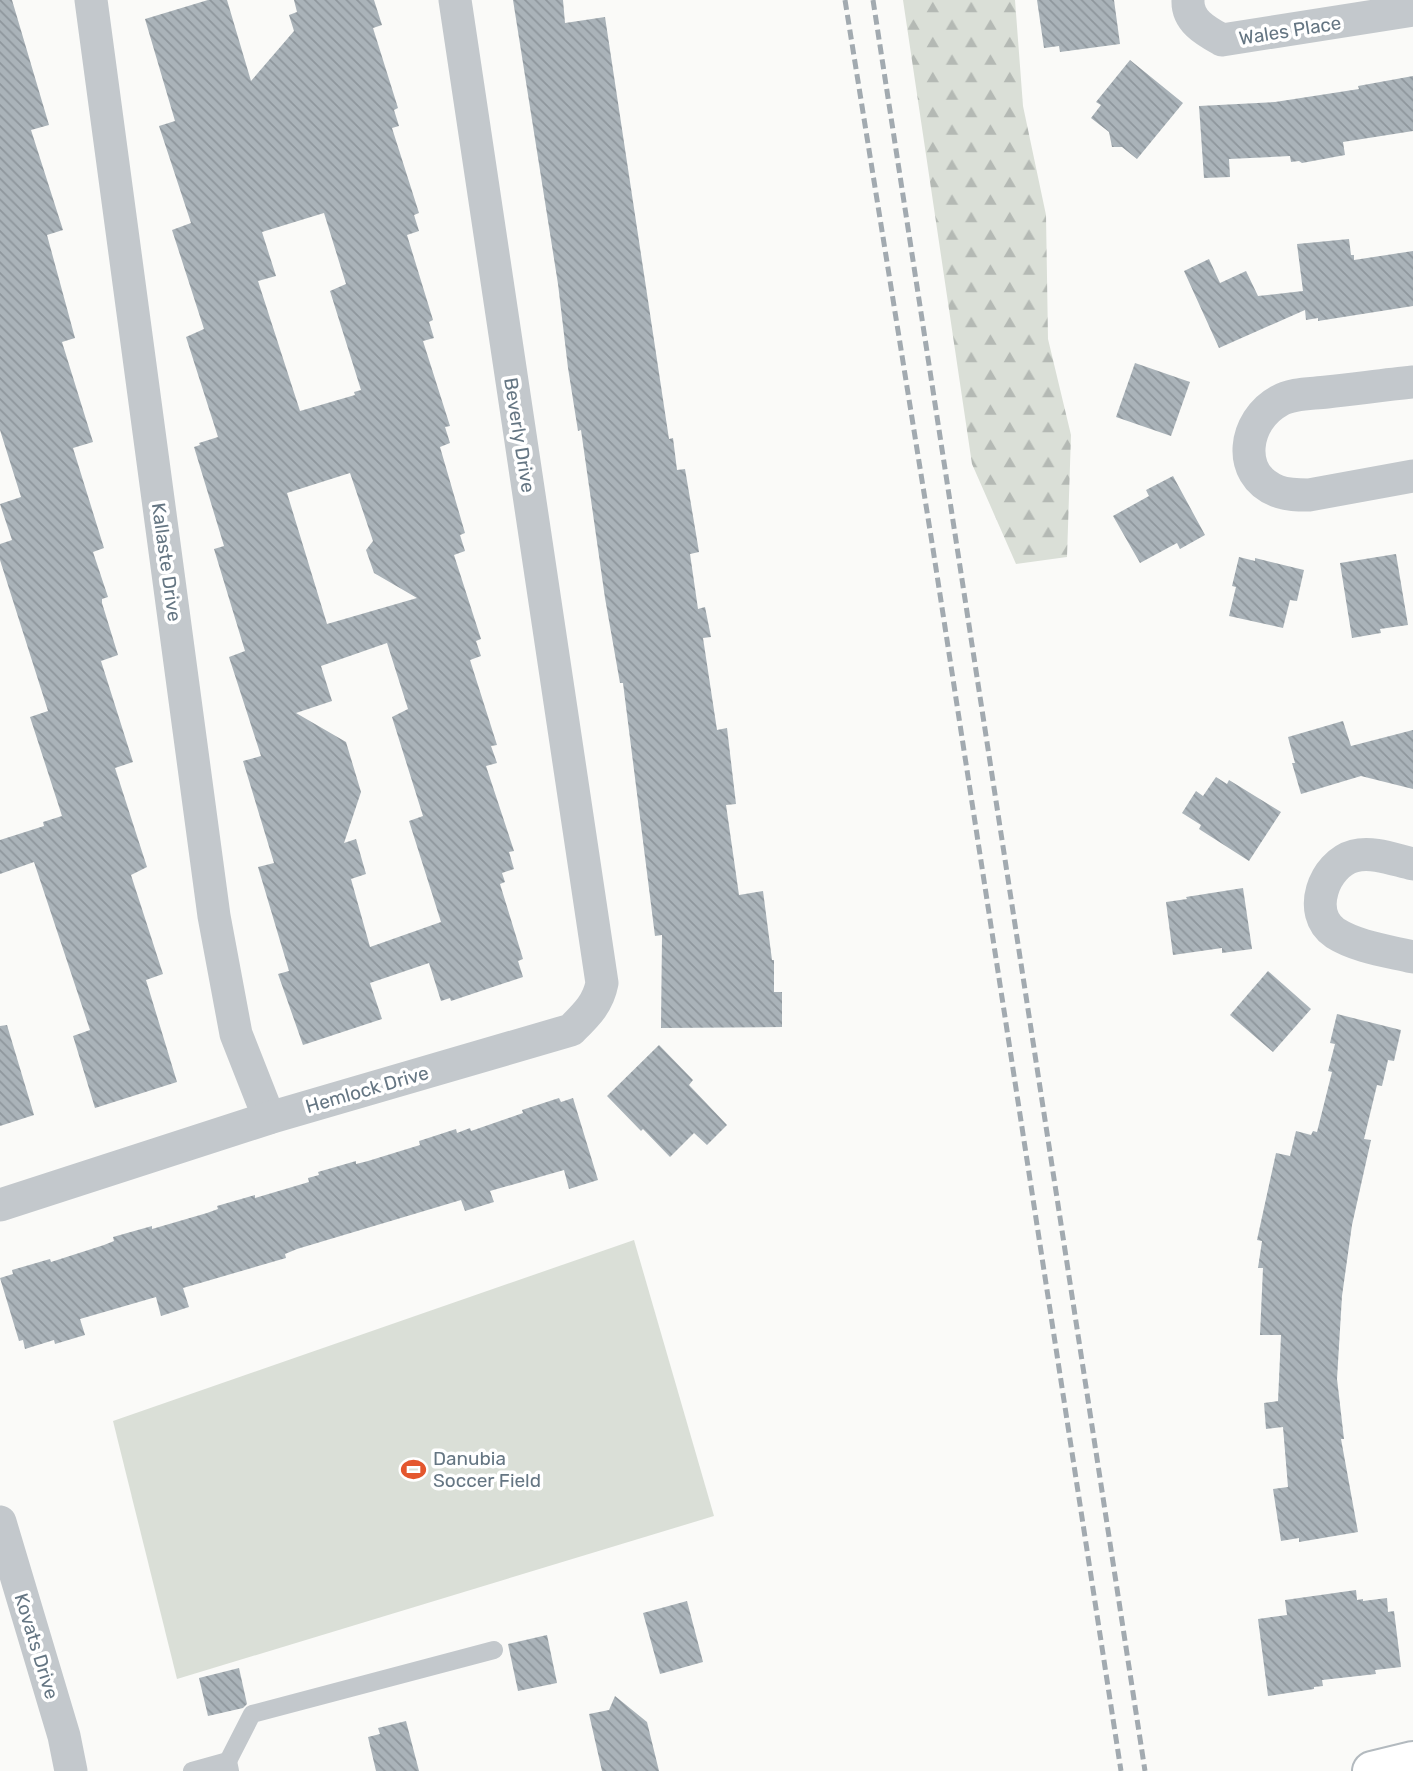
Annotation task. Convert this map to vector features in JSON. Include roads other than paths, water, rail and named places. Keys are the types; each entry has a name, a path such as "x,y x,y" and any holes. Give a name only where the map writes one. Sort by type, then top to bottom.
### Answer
{"street":[{"name":"Kallaste Drive","path":"91,0 214,916 236,1034 268,1118"},
{"name":"Beverly Drive","path":"455,0 585,870"},
{"name":"Wales Place","path":"1188,0 1187,8 1201,29 1222,40 1413,10"},
{"path":"1413,382 1282,399 1263,412 1250,436 1248,449 1257,477 1277,491 1292,495 1309,495 1413,476"},
{"path":"1413,864 1364,854 1344,860 1326,880 1320,911 1326,924 1336,933 1360,943 1413,957"},
{"name":"Hemlock Drive","path":"0,1205 268,1118 571,1030 589,1013 600,996 602,983 585,870"},
{"name":"Kovats Drive","path":"0,1522 64,1736 71,1771"},
{"path":"1372,1771 1413,1761"}],"lane":[{"path":"192,1771 229,1766 252,1714 494,1650"}],"railway":[{"path":"845,0 933,549 1121,1771"},
{"path":"873,0 1145,1771"}],"place":[{"name":"Danubia Soccer Field","path":"413,1469"}]}
